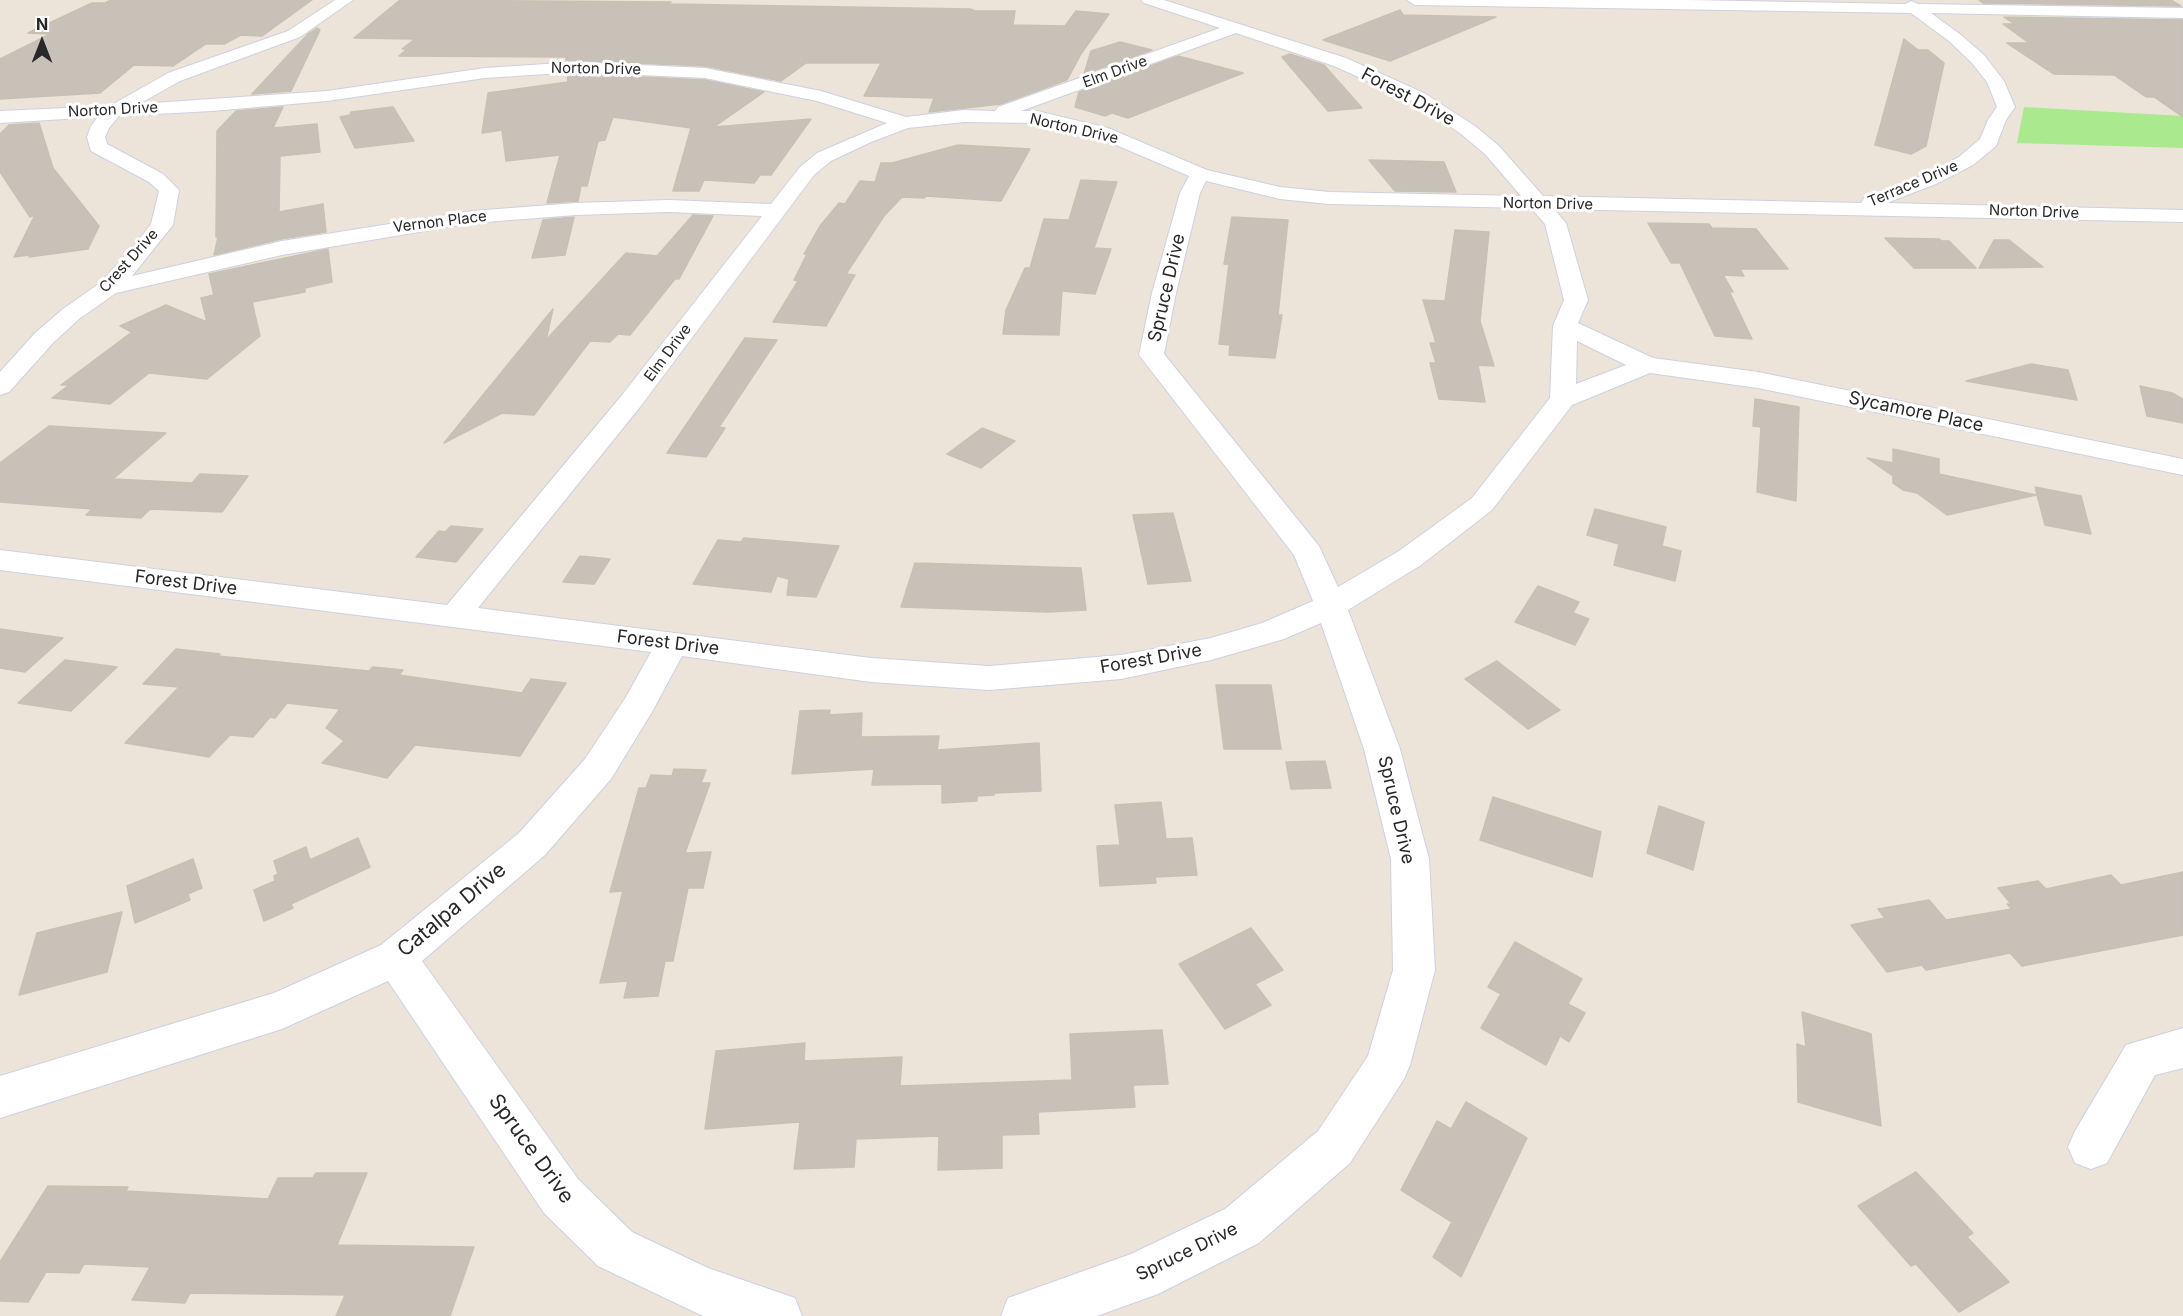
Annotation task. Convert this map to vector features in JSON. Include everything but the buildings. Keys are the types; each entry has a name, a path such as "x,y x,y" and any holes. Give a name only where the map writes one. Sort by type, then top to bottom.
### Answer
{"street":[{"name":"Crest Drive","path":"0,387 44,338 71,314 108,288 143,250 162,225 169,190 156,178 98,147 96,137 100,126 114,111 174,77 294,34 345,0"},
{"name":"Forest Drive","path":"0,560 672,643 871,670 989,678 1121,667 1211,649 1273,631 1331,606 1410,558 1482,504 1563,399 1565,326 1576,300 1555,223 1492,150 1468,130 1418,97 1340,62 1149,0"},
{"path":"1415,0 1909,4 2183,13"},
{"name":"Terrace Drive","path":"1855,208 1929,180 1966,161 1989,142 1997,120 2006,107 1995,81 1978,59 1955,38 1909,4"},
{"name":"Elm Drive","path":"994,115 1236,28"},
{"name":"Norton Drive","path":"0,117 327,96 485,73 577,67 705,73 821,96 905,123 955,116 1037,117 1101,132 1200,174 1270,191 1329,198 2183,216"},
{"name":"Elm Drive","path":"455,616 631,401 807,171 824,157 864,138 905,123"},
{"name":"Spruce Drive","path":"1026,1316 1140,1276 1242,1226 1334,1147 1388,1065 1414,970 1410,859 1382,750 1331,606 1308,553 1151,355 1164,293 1190,193 1200,174"},
{"name":"Vernon Place","path":"108,288 282,248 460,218 576,209 669,206 777,210"},
{"name":"Sycamore Place","path":"1565,326 1647,365 1758,380 2183,467"},
{"name":"Sycamore Place","path":"1563,399 1647,365"},
{"name":"Catalpa Drive","path":"0,1097 282,1010 396,958 532,844 598,769 640,704 672,643"},
{"name":"Spruce Drive","path":"396,958 561,1196 615,1248 700,1290 777,1316"},
{"path":"2091,1147 2141,1059 2183,1048"}],"green space":[{"path":"2024,107 2183,116 2183,148 2017,143"}]}
